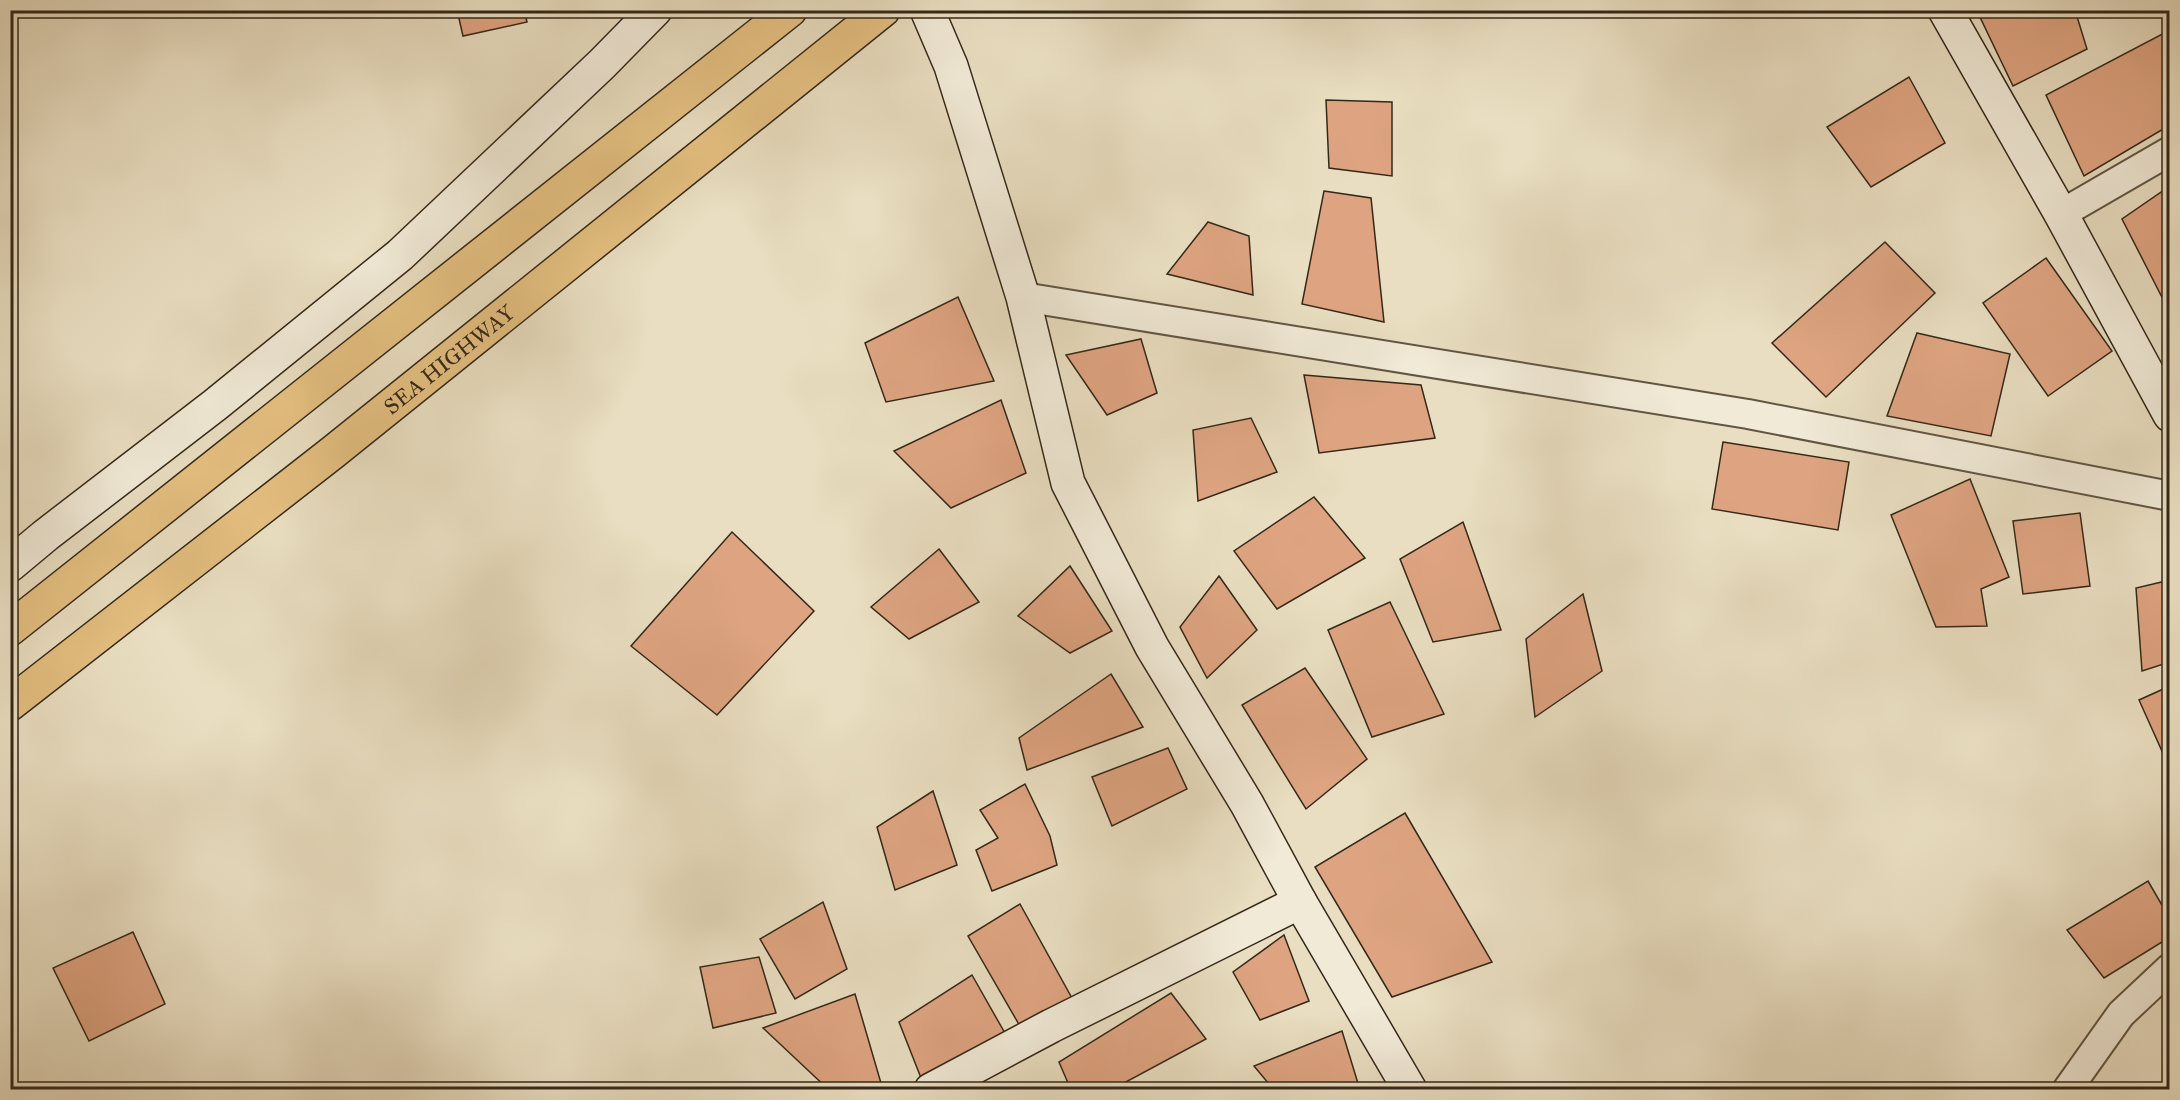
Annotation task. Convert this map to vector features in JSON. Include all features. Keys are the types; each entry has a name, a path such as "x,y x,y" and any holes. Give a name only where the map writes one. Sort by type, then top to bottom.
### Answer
{"highway":[{"path":"10,628 790,10"},
{"name":"SEA HIGHWAY","path":"10,704 332,453 883,10"}],"main road":[{"path":"10,565 400,255 602,64 655,10"},
{"path":"927,10 951,66 1023,297 1068,483 1152,647 1247,804 1300,902 1410,1089"},
{"path":"1945,10 2061,213 2169,415"},
{"path":"931,1089 1051,1026 1300,902"}],"street":[{"path":"2061,213 2169,151"},
{"path":"1023,297 1748,414 2169,496"},
{"path":"2067,1089 2121,1014 2169,968"}],"building":[{"path":"457,10 524,10 527,22 463,36"},
{"path":"1983,10 2075,10 2087,49 2013,86 1978,13"},
{"path":"2170,30 2170,125 2084,176 2046,95"},
{"path":"1909,77 1945,143 1871,187 1827,127"},
{"path":"1326,100 1392,102 1392,176 1329,168"},
{"path":"2170,186 2170,313 2122,219"},
{"path":"1324,191 1371,198 1384,322 1302,304"},
{"path":"1208,222 1249,236 1253,295 1167,274"},
{"path":"1885,242 1935,293 1826,397 1772,343"},
{"path":"2046,258 2112,351 2048,396 1983,303"},
{"path":"958,297 994,381 886,402 865,343"},
{"path":"1917,333 2010,354 1991,436 1887,416"},
{"path":"1141,339 1157,393 1107,415 1066,355"},
{"path":"1304,375 1421,385 1435,438 1319,453"},
{"path":"1001,400 1026,473 951,508 894,451"},
{"path":"1251,418 1277,472 1198,501 1193,430"},
{"path":"1723,442 1849,462 1838,530 1712,509"},
{"path":"1970,479 2009,577 1981,589 1987,626 1936,627 1891,515"},
{"path":"1314,497 1365,558 1277,609 1234,551"},
{"path":"2080,513 2090,586 2023,594 2013,521"},
{"path":"1463,522 1501,630 1433,642 1400,559"},
{"path":"732,532 814,611 717,715 631,646"},
{"path":"939,549 979,602 909,639 871,607"},
{"path":"1070,566 1112,631 1070,653 1018,616"},
{"path":"1219,576 1257,630 1207,678 1180,627"},
{"path":"2170,580 2170,662 2142,671 2136,588"},
{"path":"1583,594 1602,671 1535,717 1526,639"},
{"path":"1390,602 1444,714 1372,737 1328,630"},
{"path":"1305,668 1367,759 1306,809 1242,705"},
{"path":"1111,674 1143,727 1027,770 1019,738"},
{"path":"2170,686 2170,769 2139,700"},
{"path":"1168,748 1187,789 1112,826 1092,777"},
{"path":"1025,784 1050,836 1057,865 992,891 976,850 998,838 980,810"},
{"path":"933,791 957,865 895,890 877,827"},
{"path":"1405,813 1492,962 1392,997 1315,867"},
{"path":"2148,881 2170,919 2170,937 2104,978 2067,930"},
{"path":"823,902 847,969 795,999 760,939"},
{"path":"1020,904 1073,1000 1021,1028 968,936"},
{"path":"133,932 165,1004 89,1041 53,968"},
{"path":"1284,935 1309,1001 1260,1020 1233,972"},
{"path":"759,957 776,1013 713,1028 700,967"},
{"path":"972,975 1006,1035 923,1083 899,1022"},
{"path":"1171,993 1206,1039 1111,1090 1071,1090 1059,1062"},
{"path":"855,994 883,1090 829,1090 763,1028"},
{"path":"1342,1031 1360,1090 1274,1090 1254,1066"}]}
